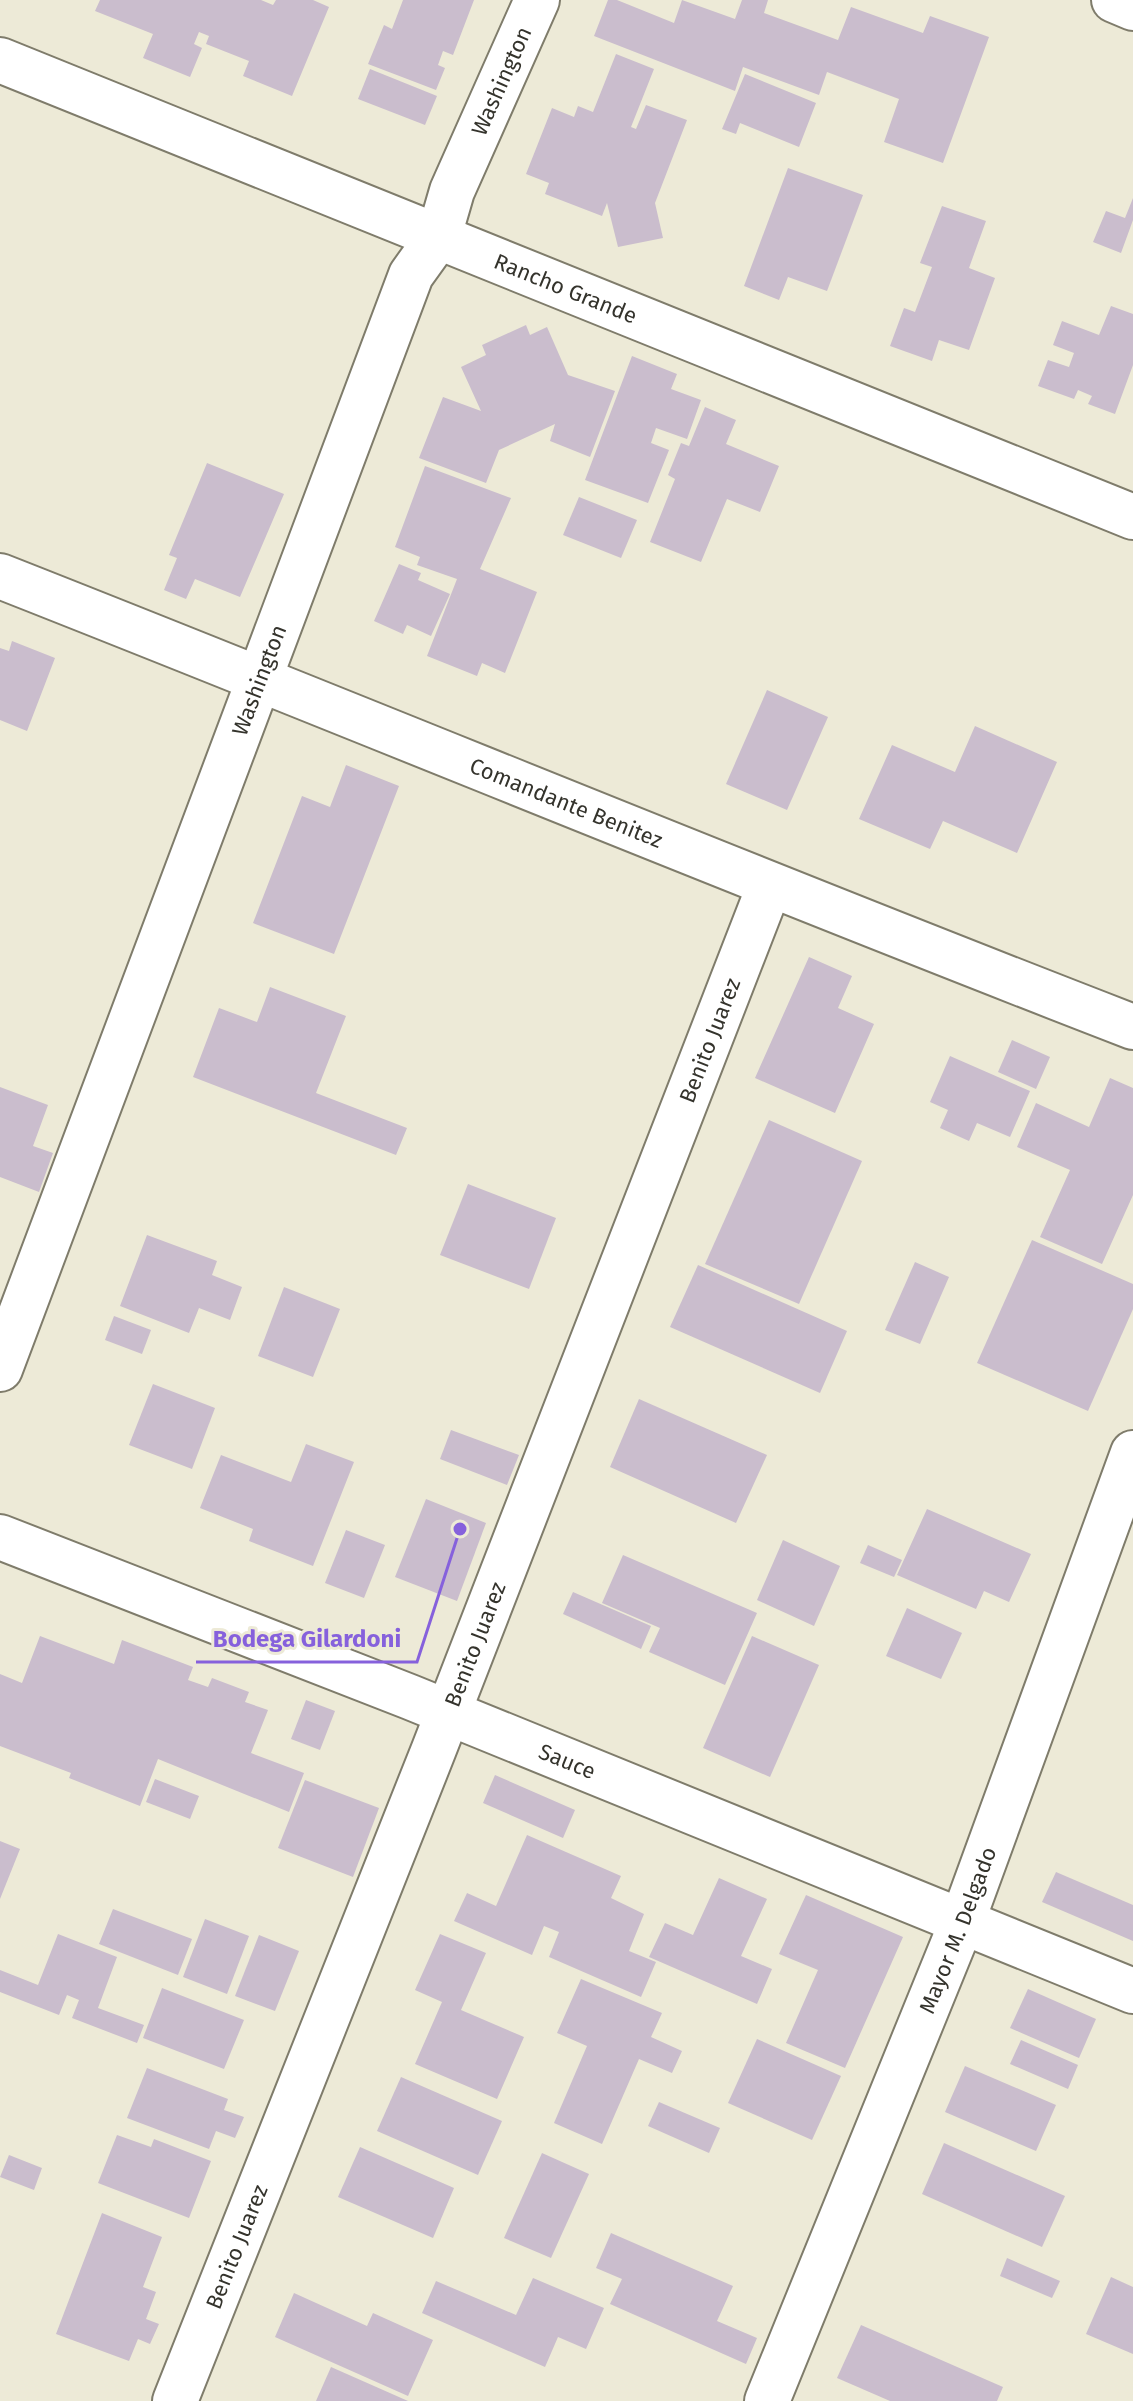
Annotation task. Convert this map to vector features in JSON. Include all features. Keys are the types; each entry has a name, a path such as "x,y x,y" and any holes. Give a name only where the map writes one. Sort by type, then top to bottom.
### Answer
{"street":[{"name":"Washington","path":"0,1369 411,275 439,236 452,191 537,0"},
{"path":"1114,0 1133,8"},
{"name":"Rancho Grande","path":"0,60 1133,517"},
{"name":"Comandante Benitez","path":"0,576 769,887 1133,1027"},
{"name":"Benito Juarez","path":"175,2401 448,1713 769,887"},
{"name":"Mayor M. Delgado","path":"767,2401 962,1922 1133,1453"},
{"name":"Sauce","path":"0,1537 448,1713 1133,1991"}],"building":[{"path":"100,0 261,0 273,5 276,0 313,0 329,7 292,96 243,76 249,61 206,44 209,36 199,32 194,44 202,48 190,77 143,58 153,34 95,11"},
{"path":"403,0 474,0 453,55 443,51 438,65 445,68 436,90 368,64 384,25 392,29"},
{"path":"608,0 617,0 674,23 682,0 735,19 742,0 768,0 764,13 838,40 851,7 923,33 930,16 989,37 943,163 884,142 899,99 827,72 819,95 743,67 735,91 594,36"},
{"path":"616,54 654,69 631,127 636,129 646,105 687,120 655,203 663,238 618,247 607,203 602,216 545,194 549,183 526,174 552,108 574,117 578,106 593,112"},
{"path":"370,69 437,96 425,125 358,99"},
{"path":"745,74 816,103 799,147 740,123 736,134 722,129"},
{"path":"788,168 863,195 827,291 788,277 779,300 744,286"},
{"path":"1133,198 1133,220 1121,253 1093,242 1106,211 1125,218"},
{"path":"942,206 986,221 969,268 995,278 969,350 939,340 932,361 890,346 904,308 915,312 932,267 920,263"},
{"path":"1111,306 1133,314 1133,365 1115,414 1088,404 1092,396 1078,390 1074,399 1038,386 1048,360 1069,367 1074,353 1053,345 1062,321 1099,335"},
{"path":"526,325 530,335 547,327 568,375 615,391 590,457 550,441 555,424 499,450 486,483 419,458 443,397 481,411 461,367 486,355 482,345"},
{"path":"632,356 677,374 671,389 701,400 687,439 656,428 651,443 669,450 648,503 585,480"},
{"path":"705,407 736,420 726,444 779,466 760,512 727,499 701,562 650,542 675,479 668,475 681,443 689,446"},
{"path":"207,463 284,494 240,597 195,579 186,599 164,590 177,558 169,555"},
{"path":"425,466 511,498 480,569 537,592 505,673 482,663 477,676 427,656 457,579 417,565 420,557 395,547"},
{"path":"579,497 637,520 621,558 563,535"},
{"path":"399,564 421,573 418,580 450,594 431,636 407,625 403,634 374,621"},
{"path":"12,641 55,658 27,731 0,720 0,648 9,651"},
{"path":"767,690 828,717 787,810 726,784"},
{"path":"975,726 1057,762 1017,853 943,821 930,849 859,819 892,745 955,772"},
{"path":"346,765 399,786 334,954 253,923 302,796 330,807"},
{"path":"809,957 852,976 838,1008 874,1024 835,1113 755,1078"},
{"path":"270,987 346,1016 316,1093 407,1128 396,1155 193,1077 219,1008 257,1022"},
{"path":"1012,1040 1050,1057 1036,1089 998,1072"},
{"path":"950,1056 1030,1091 1010,1137 977,1123 969,1141 940,1128 948,1110 930,1102"},
{"path":"1110,1078 1133,1088 1133,1195 1102,1264 1040,1237 1070,1170 1017,1147 1036,1103 1089,1127"},
{"path":"0,1087 48,1105 33,1146 53,1153 39,1192 0,1177"},
{"path":"769,1120 862,1161 799,1304 705,1264"},
{"path":"468,1184 556,1218 529,1289 440,1255"},
{"path":"147,1235 217,1261 212,1275 242,1287 230,1320 199,1308 189,1333 120,1306"},
{"path":"1032,1240 1133,1284 1133,1309 1088,1411 977,1363"},
{"path":"915,1262 949,1277 920,1344 885,1330"},
{"path":"698,1265 847,1331 820,1393 670,1327"},
{"path":"284,1287 340,1309 313,1377 258,1356"},
{"path":"114,1316 151,1330 142,1354 105,1340"},
{"path":"153,1384 215,1408 192,1469 129,1445"},
{"path":"639,1399 767,1455 736,1523 610,1467"},
{"path":"451,1430 519,1455 507,1485 440,1459"},
{"path":"306,1444 354,1462 313,1566 249,1541 253,1529 200,1508 221,1455 291,1482"},
{"path":"426,1499 486,1523 457,1601 395,1577"},
{"path":"927,1509 1031,1554 1009,1602 984,1591 976,1609 897,1575"},
{"path":"346,1530 385,1545 364,1598 325,1583"},
{"path":"783,1540 840,1566 814,1626 757,1600"},
{"path":"868,1545 902,1560 894,1577 860,1563"},
{"path":"623,1555 757,1613 725,1685 649,1652 660,1628 602,1603"},
{"path":"573,1592 651,1626 641,1649 563,1614"},
{"path":"907,1608 962,1633 941,1679 886,1656"},
{"path":"40,1636 114,1664 122,1640 193,1667 188,1680 208,1687 212,1678 249,1692 245,1702 268,1710 251,1753 304,1773 289,1812 158,1759 140,1806 69,1778 71,1773 0,1746 0,1674 22,1683"},
{"path":"752,1636 819,1665 770,1777 703,1748"},
{"path":"306,1700 335,1711 320,1750 291,1739"},
{"path":"495,1775 575,1810 563,1838 483,1803"},
{"path":"155,1779 199,1796 190,1819 146,1802"},
{"path":"305,1780 379,1808 353,1877 278,1848"},
{"path":"527,1835 621,1876 611,1898 644,1914 629,1951 656,1962 641,1997 549,1957 559,1932 544,1926 532,1955 454,1921 467,1893 496,1906"},
{"path":"0,1841 20,1849 0,1899"},
{"path":"1056,1872 1133,1905 1133,1941 1042,1902"},
{"path":"719,1878 767,1899 741,1956 772,1969 757,2004 649,1957 665,1923 693,1935"},
{"path":"806,1895 903,1937 845,2068 786,2043 818,1970 779,1954"},
{"path":"113,1909 192,1939 178,1975 99,1944"},
{"path":"205,1919 249,1936 227,1994 183,1977"},
{"path":"58,1934 117,1957 98,2008 144,2025 137,2043 72,2018 79,2000 67,1995 59,2015 0,1992 0,1970 38,1985"},
{"path":"440,1934 486,1953 461,2010 524,2037 497,2099 415,2064 442,2002 415,1990"},
{"path":"259,1935 299,1951 275,2011 235,1996"},
{"path":"581,1979 662,2013 651,2037 682,2051 672,2073 639,2059 602,2144 554,2123 587,2046 557,2033"},
{"path":"162,1988 244,2020 224,2069 143,2038"},
{"path":"1028,1989 1096,2019 1079,2058 1010,2028"},
{"path":"757,2039 841,2076 812,2140 728,2103"},
{"path":"1021,2040 1078,2065 1068,2089 1010,2064"},
{"path":"965,2066 1056,2105 1036,2151 945,2112"},
{"path":"147,2068 228,2099 224,2110 244,2117 235,2138 216,2131 209,2149 127,2118"},
{"path":"401,2077 502,2121 478,2175 377,2131"},
{"path":"659,2102 720,2128 709,2153 648,2126"},
{"path":"117,2135 151,2147 154,2139 211,2161 189,2218 98,2183"},
{"path":"944,2143 1065,2196 1042,2247 922,2194"},
{"path":"360,2147 454,2188 433,2238 338,2197"},
{"path":"542,2153 589,2174 551,2258 504,2238"},
{"path":"9,2155 42,2168 34,2190 0,2177"},
{"path":"102,2213 162,2237 143,2287 156,2292 146,2319 159,2324 150,2344 138,2339 129,2361 56,2334"},
{"path":"611,2233 733,2286 717,2321 757,2338 746,2364 610,2304 622,2279 596,2268"},
{"path":"1007,2258 1060,2281 1052,2298 1000,2276"},
{"path":"1111,2277 1133,2287 1133,2354 1086,2334"},
{"path":"533,2278 604,2308 586,2349 558,2337 545,2367 422,2313 436,2281 516,2315"},
{"path":"294,2293 367,2326 373,2313 433,2340 408,2396 275,2337"},
{"path":"861,2325 1003,2387 997,2401 890,2401 837,2378"},
{"path":"331,2367 408,2401 316,2401"}],"place":[{"name":"Bodega Gilardoni","path":"460,1529"}]}
